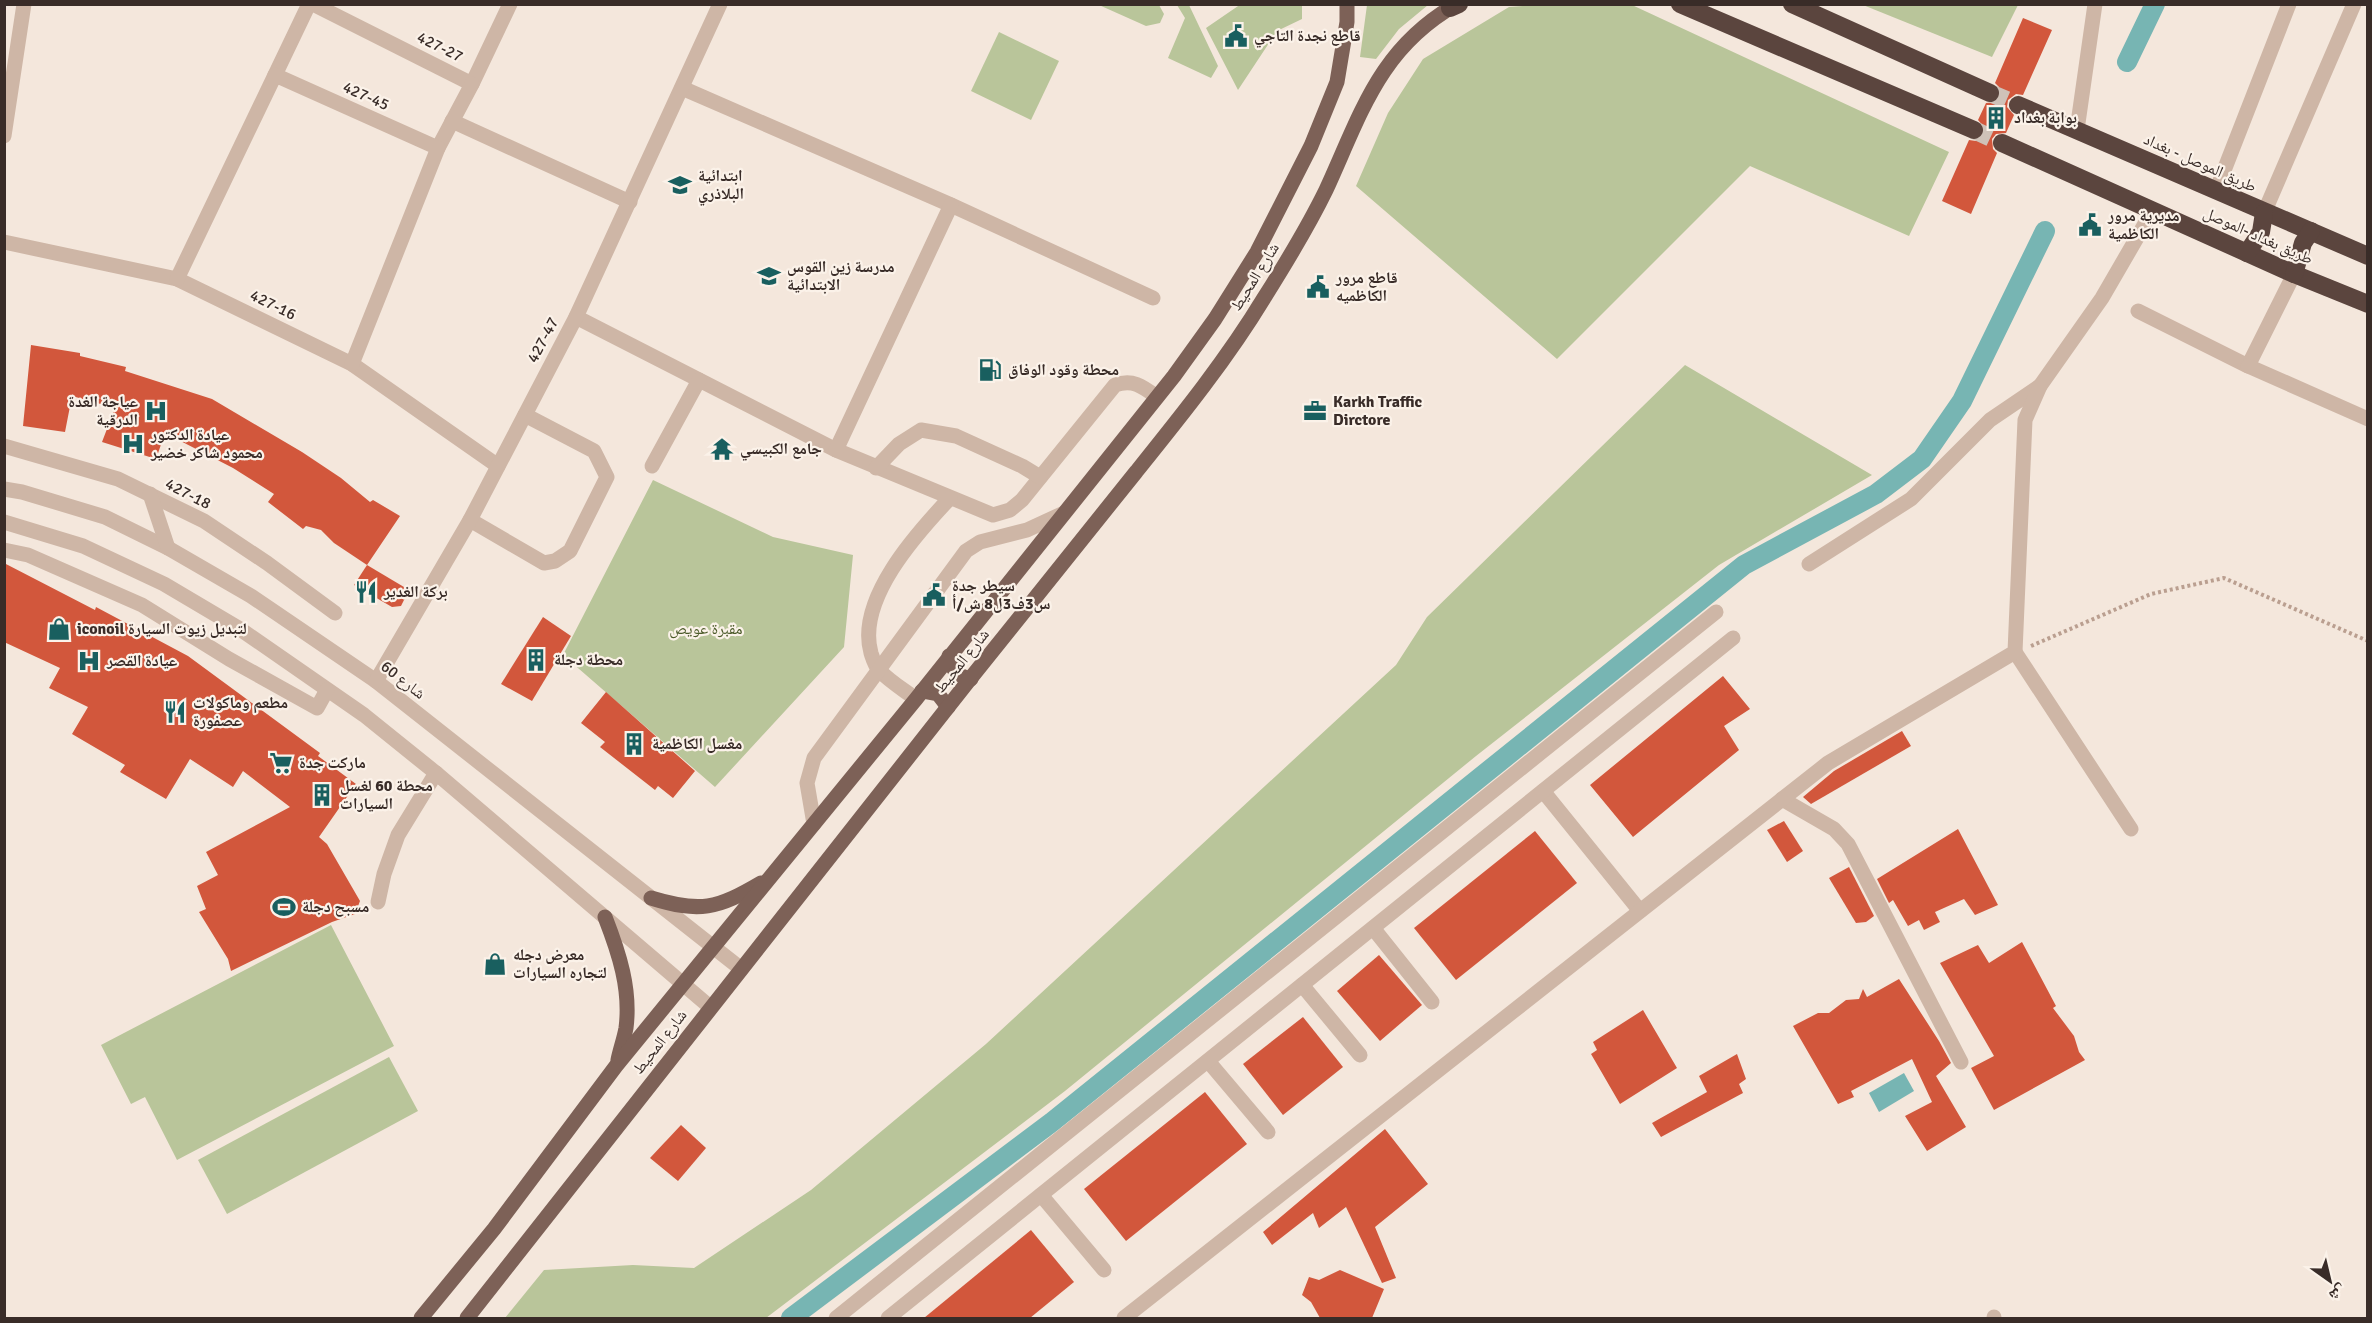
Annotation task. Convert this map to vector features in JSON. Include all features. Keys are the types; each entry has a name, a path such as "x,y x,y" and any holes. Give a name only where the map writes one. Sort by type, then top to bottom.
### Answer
{"highway":[{"path":"1680,4 1974,130"},
{"path":"1792,4 1990,93"},
{"name":"طريق الموصل - بغداد","path":"2018,105 2367,256"},
{"name":"طريق بغداد -الموصل","path":"2002,143 2294,274 2367,304"},
{"path":"2247,253 2261,232 2264,213"},
{"path":"2294,274 2303,243 2311,231"}],"main road":[{"name":"شارع المحيط","path":"421,1318 494,1229 616,1066 919,695 1157,397 1221,309 1257,252 1311,146 1337,82 1347,22 1347,4"},
{"name":"شارع المحيط","path":"467,1318 740,968 1184,412 1262,302 1295,246 1324,194 1371,89 1383,70 1413,35 1455,6"},
{"path":"949,656 950,665 955,672 971,679"},
{"path":"919,695 938,694 948,707"},
{"path":"651,898 678,906 705,908 732,900 771,877"},
{"path":"605,917 621,958 626,996 626,1028 616,1066"}],"street":[{"path":"4,136 24,4"},
{"path":"177,279 311,4"},
{"name":"427-27","path":"311,4 472,84 510,4"},
{"name":"427-47","path":"376,681 470,520 576,317 720,4"},
{"path":"2077,130 2095,4"},
{"path":"2216,191 2289,4"},
{"path":"2264,213 2354,4"},
{"name":"427-45","path":"275,75 438,148"},
{"path":"352,364 438,148 472,84"},
{"path":"682,88 951,205 1153,298"},
{"path":"452,121 630,202"},
{"path":"836,450 951,205"},
{"path":"2131,828 2015,652 2025,420 2040,386 2102,298 2153,210"},
{"name":"427-16","path":"4,242 177,279 352,364 498,466"},
{"path":"2248,366 2294,274"},
{"path":"2138,310 2248,366 2367,419"},
{"path":"576,317 836,450 986,513 1002,514 1016,505 1115,385 1127,381 1139,384 1157,397"},
{"path":"652,466 699,380"},
{"path":"1809,564 1911,499 1990,420 2040,386"},
{"path":"470,520 544,563 555,561 570,551 607,477 594,451 525,415"},
{"path":"876,468 899,444 921,430 956,436 1022,466 1040,477"},
{"name":"427-18","path":"4,446 118,479 204,521 267,563 335,613"},
{"name":"شارع 60","path":"4,489 22,492 105,517 168,548 251,596 376,681 740,968"},
{"path":"150,495 168,548"},
{"path":"919,695 878,670 869,640 872,609 905,550 950,498"},
{"path":"814,824 807,783 810,766 819,750 966,551 980,542 1027,530 1064,513"},
{"path":"4,522 83,546 164,584 240,630 364,715 436,773 710,1007"},
{"path":"4,550 28,555 142,605 229,659 317,708 327,690"},
{"path":"836,1318 1716,612"},
{"path":"888,1318 1732,638"},
{"path":"1124,1318 1828,763 2015,652"},
{"path":"378,902 384,874 398,836 436,773"},
{"path":"1543,791 1640,911"},
{"path":"1782,799 1834,829 1848,844 1961,1062"},
{"path":"1373,928 1432,1002"},
{"path":"1302,985 1360,1055"},
{"path":"1208,1061 1268,1132"},
{"path":"1041,1195 1104,1270"}],"path":[{"path":"2015,652 2151,594 2224,578 2367,641"}],"green space":[{"path":"1241,4 1302,5 1302,19 1277,31 1238,90 1206,28"},
{"path":"1367,4 1428,5 1399,29 1376,59 1360,57"},
{"path":"1099,5 1159,5 1164,14 1160,23 1146,26"},
{"path":"1177,5 1189,5 1218,66 1211,78 1168,58 1185,18"},
{"path":"1632,5 1949,152 1909,236 1750,166 1557,359 1356,186 1388,113 1423,59 1509,7"},
{"path":"1863,5 2018,5 1992,57"},
{"path":"999,32 1059,61 1031,120 971,91"},
{"path":"1685,365 1872,475 1719,565 1476,756 1065,1091 766,1318 505,1318 544,1270 633,1265 694,1268 811,1190 986,1044 1396,665 1427,617"},
{"name":"مقبرة عويص","path":"653,480 773,537 853,555 844,647 715,787 563,655"},
{"path":"331,925 394,1046 177,1160 145,1097 131,1104 101,1045"},
{"path":"389,1057 418,1111 227,1214 198,1160"}],"water":[{"path":"1904,1073 1914,1091 1879,1112 1869,1093"}],"building":[{"name":"بوابة بغداد","path":"2023,18 2052,30 2023,95 2016,94 2008,100 2007,107 2014,115 2006,133 1996,134 1992,139 1993,149 1997,153 1971,214 1942,201 1969,140 1976,141 1984,135 1985,128 1978,120 1986,103 1996,102 2000,97 1999,87 1995,83"},
{"path":"31,345 80,353 80,356 126,367 125,371 212,399 302,452 341,478 370,502 373,500 400,516 367,565 334,543 321,530 306,526 303,529 268,502 274,494 233,468 165,433 156,459 102,442 115,408 72,396 65,432 23,426"},
{"path":"4,563 95,610 96,607 188,656 320,753 318,756 356,784 319,837 327,844 360,901 355,914 332,922 231,971 228,959 199,912 206,909 197,886 218,875 206,852 290,807 243,771 233,787 190,759 166,799 120,772 125,765 72,734 88,707 49,688 60,668 4,642"},
{"path":"367,565 409,590 401,606 392,607 354,585"},
{"name":"محطة دجلة","path":"543,617 571,636 532,701 501,684"},
{"path":"1723,676 1750,709 1724,726 1739,750 1633,837 1590,785"},
{"name":"مغسل الكاظمية","path":"606,692 695,771 673,798 658,786 655,790 600,747 605,742 581,723"},
{"path":"1902,731 1911,746 1811,804 1803,797 1834,771"},
{"path":"1784,821 1803,851 1787,862 1767,830"},
{"path":"1958,829 1998,905 1975,915 1964,899 1935,912 1940,922 1924,930 1919,920 1908,926 1893,900 1889,903 1877,879"},
{"path":"1535,831 1577,883 1456,980 1414,928"},
{"path":"1849,867 1874,916 1866,922 1856,923 1829,878"},
{"path":"2022,942 2056,1006 2053,1008 2074,1036 2079,1052 2085,1060 1994,1110 1971,1068 1994,1056 1940,963 1978,945 1989,963"},
{"path":"1379,955 1422,1005 1380,1041 1337,991"},
{"path":"1899,979 1951,1063 1936,1076 1966,1127 1927,1151 1905,1116 1932,1102 1912,1059 1851,1091 1854,1097 1838,1104 1793,1026 1818,1013 1829,1013 1846,1000 1859,999 1863,989 1867,997"},
{"path":"1643,1010 1677,1068 1620,1104 1591,1054 1597,1050 1593,1042"},
{"path":"1303,1017 1343,1067 1283,1115 1243,1064"},
{"path":"1737,1054 1746,1079 1739,1084 1743,1093 1661,1137 1652,1123 1707,1092 1699,1076"},
{"path":"1205,1092 1247,1144 1126,1241 1084,1189"},
{"path":"681,1125 706,1148 678,1181 650,1158"},
{"path":"1385,1129 1428,1184 1375,1227 1396,1278 1382,1283 1346,1207 1319,1228 1313,1213 1272,1245 1263,1232"},
{"path":"1031,1230 1074,1282 1030,1318 924,1318"},
{"path":"1340,1270 1384,1289 1372,1318 1320,1318 1311,1302 1302,1295 1309,1277 1319,1280"}],"waterway":[{"path":"2127,62 2155,4"},
{"path":"791,1318 1052,1122 1744,565 1876,494 1922,459 1962,401 2045,231"}],"tunnel":[{"path":"1990,93 2018,105"},
{"path":"1974,130 2002,143"}],"place":[{"name":"قاطع نجدة التاجي","path":"1236,36"},
{"name":"بوابة بغداد","path":"1996,118"},
{"name":"ابتدائية البلاذري","path":"680,185"},
{"name":"مديرية مرور الكاظمية","path":"2090,225"},
{"name":"مدرسة زين القوس الابتدائية","path":"769,276"},
{"name":"قاطع مرور الكاظميه","path":"1318,287"},
{"name":"محطة وقود الوفاق","path":"990,370"},
{"name":"عياجة الغدة الدرقية","path":"156,411"},
{"name":"Karkh Traffic Dirctore","path":"1315,411"},
{"name":"عيادة الدكتور محمود شاكر خضير","path":"133,444"},
{"name":"جامع الكبيسي","path":"722,449"},
{"name":"بركة الغدير","path":"366,592"},
{"name":"سيطر جدة س3ف3ل8 ش/أ","path":"934,595"},
{"name":"iconoil لتبديل زيوت السيارة","path":"59,629"},
{"name":"محطة دجلة","path":"536,660"},
{"name":"عيادة القصر","path":"89,661"},
{"name":"مطعم وماكولات عصفورة","path":"175,712"},
{"name":"مغسل الكاظمية","path":"634,744"},
{"name":"ماركت جدة","path":"281,763"},
{"name":"محطة 60 لغسل السيارات","path":"322,795"},
{"name":"مسبح دجلة","path":"284,907"},
{"name":"معرض دجله لتجاره السيارات","path":"495,964"}]}
